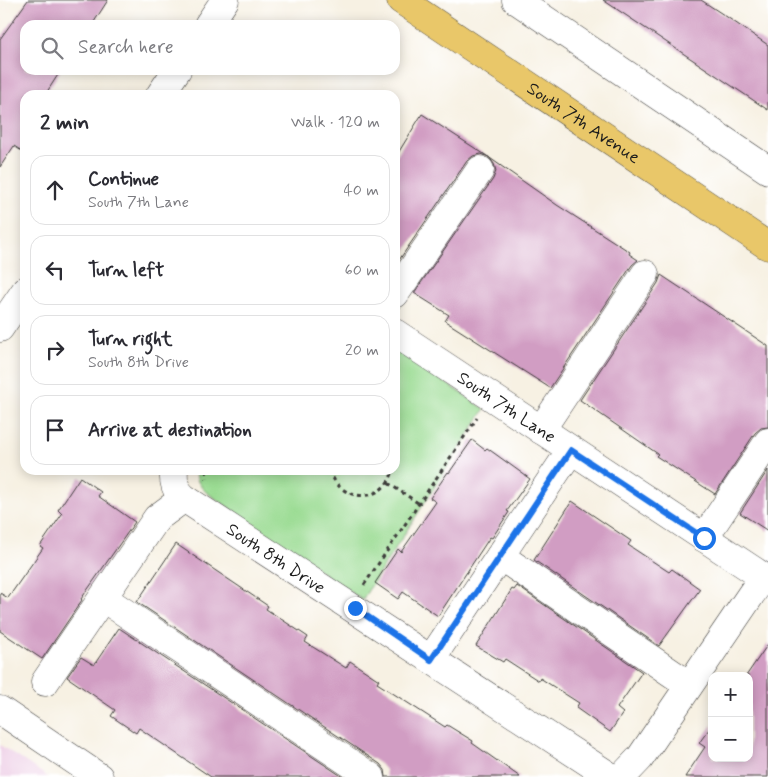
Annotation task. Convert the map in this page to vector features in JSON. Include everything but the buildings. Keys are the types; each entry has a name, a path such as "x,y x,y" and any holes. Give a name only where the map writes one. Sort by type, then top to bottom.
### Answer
{"main road":[{"name":"South 7th Avenue","path":"400,0 768,246"}],"street":[{"path":"211,20 225,0"},
{"path":"516,0 768,170"},
{"path":"163,90 174,75"},
{"path":"400,287 480,170"},
{"path":"541,430 645,274"},
{"path":"0,328 20,298"},
{"name":"South 7th Lane","path":"400,336 766,578"},
{"path":"704,538 768,442"},
{"path":"431,660 571,450"},
{"path":"45,682 157,518 177,484"},
{"name":"South 8th Drive","path":"177,484 431,660 611,777"},
{"path":"500,556 689,685"},
{"path":"622,777 640,758 689,685 766,578"},
{"path":"103,598 371,777"},
{"path":"0,710 99,777"}],"path":[{"path":"362,588 477,418"},
{"path":"332,475 337,484 345,492 356,496 378,492 388,483 391,475"},
{"path":"388,483 418,503"}],"shaded area":[{"path":"0,745 48,777 0,777"}],"green space":[{"path":"400,352 485,409 362,600 206,492 198,482 197,475 400,475"}],"route":[{"path":"355,608 431,660 571,450 704,538"}]}
